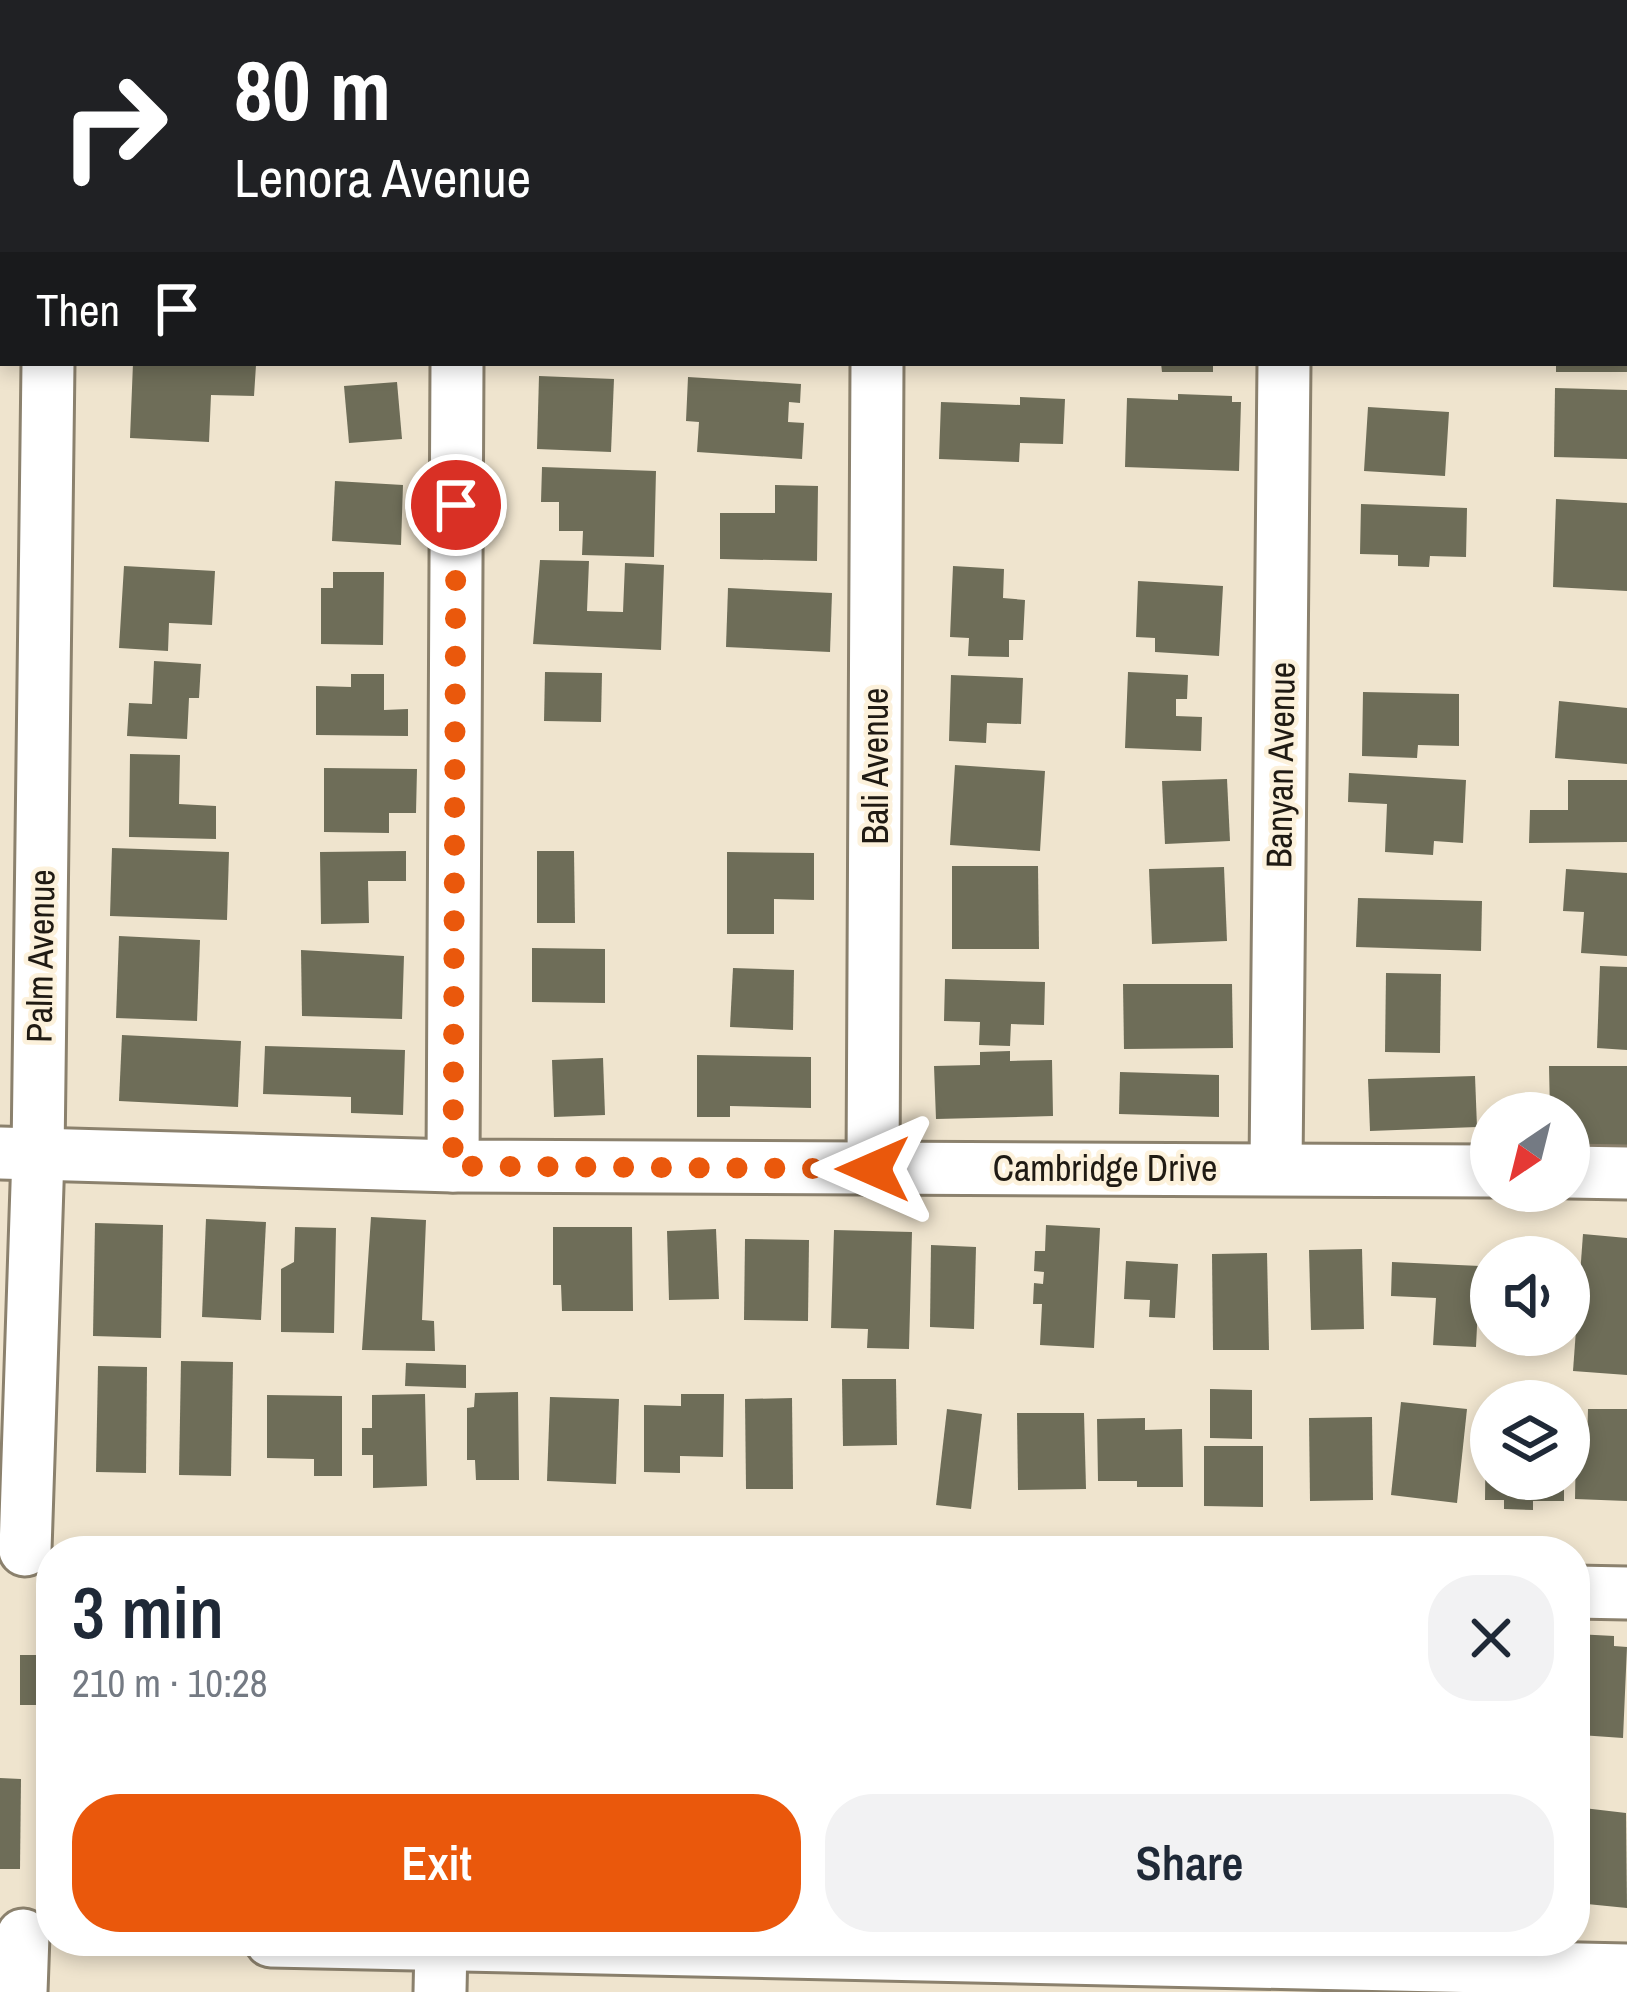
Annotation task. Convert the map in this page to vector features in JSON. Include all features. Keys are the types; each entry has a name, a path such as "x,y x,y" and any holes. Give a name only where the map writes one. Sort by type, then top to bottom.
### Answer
{"street":[{"name":"Palm Avenue","path":"32,1550 19,1154 48,366"},
{"path":"453,1166 457,366"},
{"name":"Bali Avenue","path":"873,1169 877,366"},
{"name":"Banyan Avenue","path":"1276,1167 1284,366"},
{"name":"Cambridge Drive","path":"19,1154 453,1166 1470,1171"},
{"path":"1590,1172 1627,1173"},
{"path":"1590,1592 1627,1593"},
{"path":"21,1992 25,1936"},
{"path":"365,1956 441,1968 856,1973 1269,1977 1627,1970"}],"building":[{"path":"133,366 256,366 254,396 211,395 209,442 130,438"},
{"path":"1161,366 1213,366 1213,372 1162,372"},
{"path":"1556,366 1627,366 1627,372 1556,372"},
{"path":"539,376 614,379 611,452 537,449"},
{"path":"688,377 801,384 800,403 789,402 788,422 804,423 802,459 697,452 699,422 686,421"},
{"path":"397,382 402,439 349,443 344,386"},
{"path":"1555,388 1627,390 1627,459 1554,457"},
{"path":"1178,394 1232,396 1232,402 1241,402 1239,471 1125,467 1127,398 1178,400"},
{"path":"1020,397 1065,399 1063,444 1020,443 1019,462 939,459 941,402 1020,405"},
{"path":"1368,407 1449,412 1445,476 1364,471"},
{"path":"542,467 656,471 654,557 582,555 583,531 559,531 559,502 541,502"},
{"path":"335,481 403,485 401,545 332,541"},
{"path":"775,485 818,486 817,561 720,559 720,513 775,513"},
{"path":"1556,499 1627,503 1627,591 1553,587"},
{"path":"1361,504 1467,508 1466,557 1430,556 1429,567 1398,566 1398,555 1360,554"},
{"path":"540,560 589,561 587,611 623,612 625,563 664,565 661,650 533,644"},
{"path":"124,566 215,571 212,625 169,623 168,651 119,648"},
{"path":"953,566 1004,569 1003,598 1025,600 1023,640 1009,640 1009,657 968,656 969,638 950,637"},
{"path":"333,572 384,572 383,645 321,644 321,588 333,588"},
{"path":"1138,581 1223,586 1219,656 1155,652 1155,638 1136,637"},
{"path":"728,588 832,593 830,652 726,647"},
{"path":"154,661 201,664 199,698 189,698 187,739 127,736 129,703 152,704"},
{"path":"545,672 602,673 601,722 544,721"},
{"path":"1128,672 1188,675 1187,699 1176,699 1176,716 1202,717 1201,751 1125,748"},
{"path":"351,674 384,674 384,710 408,709 408,736 316,735 316,686 351,687"},
{"path":"951,675 1023,678 1021,724 987,723 986,743 949,741"},
{"path":"1363,692 1459,694 1459,746 1418,745 1417,758 1362,756"},
{"path":"1559,701 1627,708 1627,764 1555,758"},
{"path":"130,754 180,755 179,804 216,806 216,839 129,837"},
{"path":"955,765 1045,771 1040,851 950,845"},
{"path":"324,768 417,769 416,813 389,813 389,833 324,832"},
{"path":"1349,773 1466,780 1463,843 1434,841 1433,855 1385,852 1387,804 1348,802"},
{"path":"1227,779 1230,841 1165,844 1162,781"},
{"path":"1568,780 1627,780 1627,842 1529,843 1530,810 1568,810"},
{"path":"112,848 229,852 227,920 110,916"},
{"path":"406,851 406,881 368,881 369,923 321,924 320,852"},
{"path":"537,851 574,851 575,923 537,923"},
{"path":"727,852 814,853 814,900 774,899 774,934 727,934"},
{"path":"952,866 1038,866 1039,949 952,949"},
{"path":"1224,867 1227,941 1152,944 1149,869"},
{"path":"1566,869 1627,873 1627,956 1581,953 1584,912 1563,911"},
{"path":"1358,898 1482,901 1481,951 1356,947"},
{"path":"119,936 200,940 197,1021 116,1018"},
{"path":"532,948 605,949 605,1003 532,1002"},
{"path":"301,950 404,956 402,1019 302,1016"},
{"path":"1600,966 1627,967 1627,1050 1597,1048"},
{"path":"733,968 794,970 793,1030 730,1027"},
{"path":"1386,973 1441,974 1440,1053 1385,1052"},
{"path":"945,979 1045,982 1044,1025 1011,1024 1010,1046 979,1045 980,1022 944,1021"},
{"path":"1123,984 1232,984 1233,1048 1124,1049"},
{"path":"122,1035 241,1041 238,1107 119,1101"},
{"path":"265,1046 405,1050 403,1115 351,1113 351,1097 263,1094"},
{"path":"1010,1051 1010,1061 1052,1060 1053,1116 936,1119 934,1066 980,1065 980,1052"},
{"path":"697,1055 811,1057 811,1108 730,1106 730,1117 697,1117"},
{"path":"603,1058 605,1115 554,1117 552,1060"},
{"path":"1549,1066 1627,1066 1627,1145 1590,1145 1590,1092 1550,1092"},
{"path":"1120,1072 1219,1075 1219,1117 1119,1114"},
{"path":"1475,1076 1470,1127 1370,1131 1368,1079"},
{"path":"371,1217 426,1220 422,1320 434,1321 435,1351 362,1350"},
{"path":"206,1219 266,1222 261,1320 202,1317"},
{"path":"95,1223 163,1225 161,1338 93,1336"},
{"path":"1046,1225 1100,1228 1094,1348 1040,1345 1042,1304 1033,1304 1034,1283 1043,1284 1044,1272 1034,1271 1035,1251 1045,1251"},
{"path":"295,1227 336,1228 334,1333 281,1332 281,1269 294,1262"},
{"path":"553,1227 632,1227 633,1311 562,1311 561,1285 553,1285"},
{"path":"716,1229 719,1299 669,1300 667,1231"},
{"path":"834,1230 912,1232 909,1349 867,1348 868,1329 831,1328"},
{"path":"1583,1234 1627,1238 1627,1375 1573,1371 1574,1356 1590,1356 1590,1236"},
{"path":"745,1239 809,1240 808,1321 744,1320"},
{"path":"931,1245 976,1247 974,1329 930,1327"},
{"path":"1362,1249 1364,1329 1311,1330 1309,1250"},
{"path":"1267,1253 1269,1350 1213,1350 1212,1254"},
{"path":"1126,1261 1178,1264 1175,1318 1149,1317 1150,1300 1124,1299"},
{"path":"1392,1262 1470,1266 1470,1347 1433,1345 1436,1298 1391,1296"},
{"path":"181,1361 233,1362 231,1476 179,1475"},
{"path":"406,1363 466,1365 466,1388 405,1386"},
{"path":"98,1366 147,1367 146,1473 96,1472"},
{"path":"842,1379 896,1379 897,1445 843,1446"},
{"path":"1210,1389 1252,1390 1252,1439 1210,1438"},
{"path":"518,1392 519,1480 476,1480 475,1460 467,1460 467,1408 474,1407 475,1393"},
{"path":"425,1394 427,1486 373,1488 373,1455 362,1455 362,1428 372,1428 372,1395"},
{"path":"681,1394 724,1394 723,1457 680,1456 680,1473 644,1472 644,1405 681,1406"},
{"path":"267,1395 342,1396 342,1476 314,1476 314,1459 267,1458"},
{"path":"550,1397 619,1399 616,1484 547,1481"},
{"path":"792,1398 793,1489 746,1489 745,1399"},
{"path":"1401,1402 1467,1409 1457,1503 1391,1495"},
{"path":"947,1409 982,1414 971,1509 936,1505"},
{"path":"1590,1409 1627,1409 1627,1501 1590,1500"},
{"path":"1017,1413 1084,1413 1086,1489 1018,1490"},
{"path":"1372,1417 1373,1500 1310,1501 1309,1418"},
{"path":"1145,1418 1145,1430 1182,1429 1183,1487 1098,1481 1097,1419"},
{"path":"1204,1446 1263,1446 1263,1507 1204,1506"},
{"path":"1504,1500 1564,1500 1533,1501 1533,1510 1504,1509"},
{"path":"1590,1635 1614,1636 1614,1646 1627,1647 1623,1738 1590,1736"},
{"path":"20,1655 36,1655 36,1705 20,1705"},
{"path":"0,1778 21,1779 20,1869 0,1869"},
{"path":"1590,1809 1626,1813 1627,1908 1590,1904"}],"route":[{"path":"456,505 453,1166 873,1169"}]}
